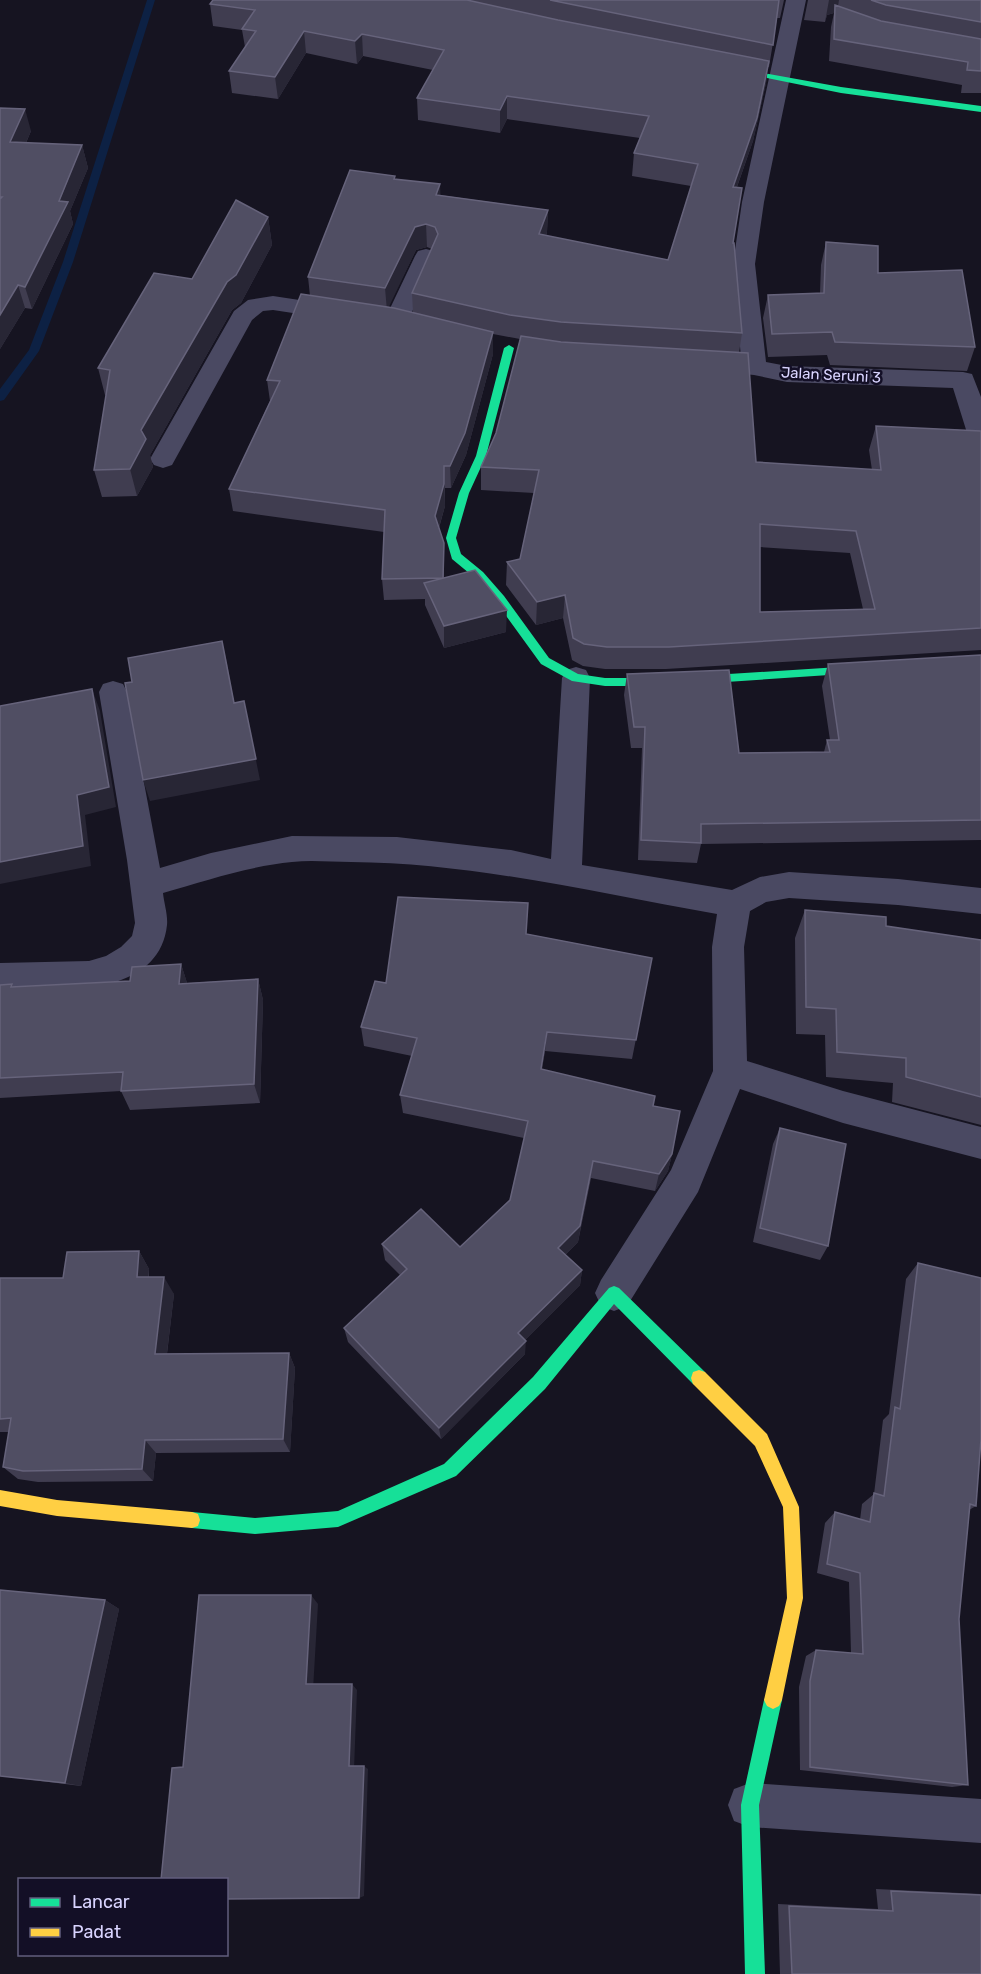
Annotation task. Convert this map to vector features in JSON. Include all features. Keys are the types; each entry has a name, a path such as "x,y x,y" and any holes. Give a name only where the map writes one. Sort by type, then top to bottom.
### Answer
{"street":[{"name":"Jalan Seruni 3","path":"796,0 753,202 744,264 754,367 787,375 972,380 981,436"},
{"path":"709,64 841,90 981,109"},
{"path":"163,459 242,316 256,305 273,303 388,320 426,256"},
{"path":"508,347 481,456 464,493 451,538 456,556 479,575 500,598 545,661 576,678 605,682 666,682 888,668"},
{"path":"686,363 754,367"},
{"path":"566,875 576,678"},
{"path":"0,976 89,975 115,968 133,957 147,942 151,923 113,692"},
{"path":"145,885 211,866 292,849 397,850 511,863 566,875 735,904 760,890 789,885 898,892 981,901"},
{"path":"0,1498 57,1508 255,1526 339,1519 450,1470 539,1383 614,1293 685,1180 730,1071 728,947 735,904"},
{"path":"730,1071 843,1107 981,1143"},
{"path":"614,1293 761,1440 791,1507 795,1598 750,1805 755,1974"},
{"path":"750,1805 981,1821"}],"building":[{"path":"213,0 467,0 769,61 757,118 733,187 742,188 733,243 742,333 561,322 510,315 412,293 438,234 435,227 426,224 415,227 385,288 308,277 350,170 395,176 394,179 440,184 436,195 548,210 539,234 668,260 698,164 634,153 649,116 507,96 500,110 417,98 444,50 362,34 355,41 304,31 275,77 229,71 256,31 242,29 255,10 210,4"},
{"path":"550,0 779,0 773,45"},
{"path":"871,0 981,0 981,22 886,5"},
{"path":"835,5 881,21 981,39 981,71 967,70 968,62 834,39"},
{"path":"0,108 25,109 10,142 82,145 59,201 68,202 25,287 18,285 0,315 0,199 2,197 0,197"},
{"path":"236,200 268,217 236,275 227,282 141,430 146,439 130,469 94,470 110,370 98,368 154,273 192,279"},
{"path":"826,242 878,246 878,273 962,270 975,347 835,342 832,332 772,334 768,295 824,293"},
{"path":"301,294 394,308 493,332 465,433 450,466 444,466 444,484 435,516 444,543 443,578 382,579 385,510 229,489 280,381 267,380"},
{"path":"521,336 561,342 748,353 756,462 881,470 876,426 981,431 981,628 669,647 607,647 584,644 573,638 565,595 537,602 507,562 520,559 539,470 481,467 496,433","holes":["760,524 856,531 875,609 760,612"]},
{"path":"475,570 507,610 444,626 424,583"},
{"path":"222,641 234,703 244,701 256,759 143,780 125,683 132,682 128,658"},
{"path":"981,655 981,820 701,824 701,843 641,840 645,727 634,727 627,674 729,670 739,753 830,752 827,740 839,740 828,664"},
{"path":"92,689 109,787 77,795 83,846 0,862 0,706"},
{"path":"398,897 528,903 526,934 652,958 636,1040 547,1032 541,1069 655,1096 653,1106 680,1111 672,1154 659,1174 593,1161 580,1226 558,1248 582,1270 518,1333 526,1341 439,1428 344,1328 407,1269 382,1244 421,1209 460,1247 510,1200 528,1121 400,1095 417,1038 361,1027 375,981 386,983"},
{"path":"805,910 886,917 886,926 981,940 981,1097 906,1077 906,1058 837,1052 836,1009 806,1007"},
{"path":"181,964 179,984 258,979 254,1084 121,1091 123,1072 0,1078 0,985 12,984 11,987 130,981 132,967"},
{"path":"780,1128 846,1144 828,1246 760,1228"},
{"path":"139,1251 137,1277 164,1277 155,1354 289,1353 283,1439 145,1440 142,1469 23,1471 3,1467 11,1418 0,1419 0,1278 63,1278 67,1252"},
{"path":"918,1263 981,1278 981,1439 976,1506 970,1504 959,1619 968,1785 810,1767 810,1681 816,1650 863,1654 860,1573 827,1564 835,1512 870,1522 874,1493 884,1496 895,1407 900,1409"},
{"path":"0,1590 105,1600 65,1783 0,1776"},
{"path":"199,1595 311,1595 306,1684 352,1684 349,1766 364,1766 359,1898 228,1899 228,1878 161,1878 172,1768 183,1767"},
{"path":"891,1891 981,1895 981,1974 792,1974 789,1906 893,1911"}],"waterway":[{"path":"0,397 34,351 68,262 151,0"}],"traffic: fast":[{"path":"722,67 841,90 981,109"},
{"path":"509,348 481,456 464,493 451,538 456,556 479,575 500,599 545,661 576,678 605,682 666,682 870,669"},
{"path":"192,1520 255,1526 338,1519 450,1470 539,1383 614,1293 699,1378"},
{"path":"755,1974 750,1805 773,1700"}],"traffic: slow":[{"path":"699,1378 761,1440 791,1507 795,1598 773,1700"},
{"path":"0,1498 57,1508 192,1520"}]}
